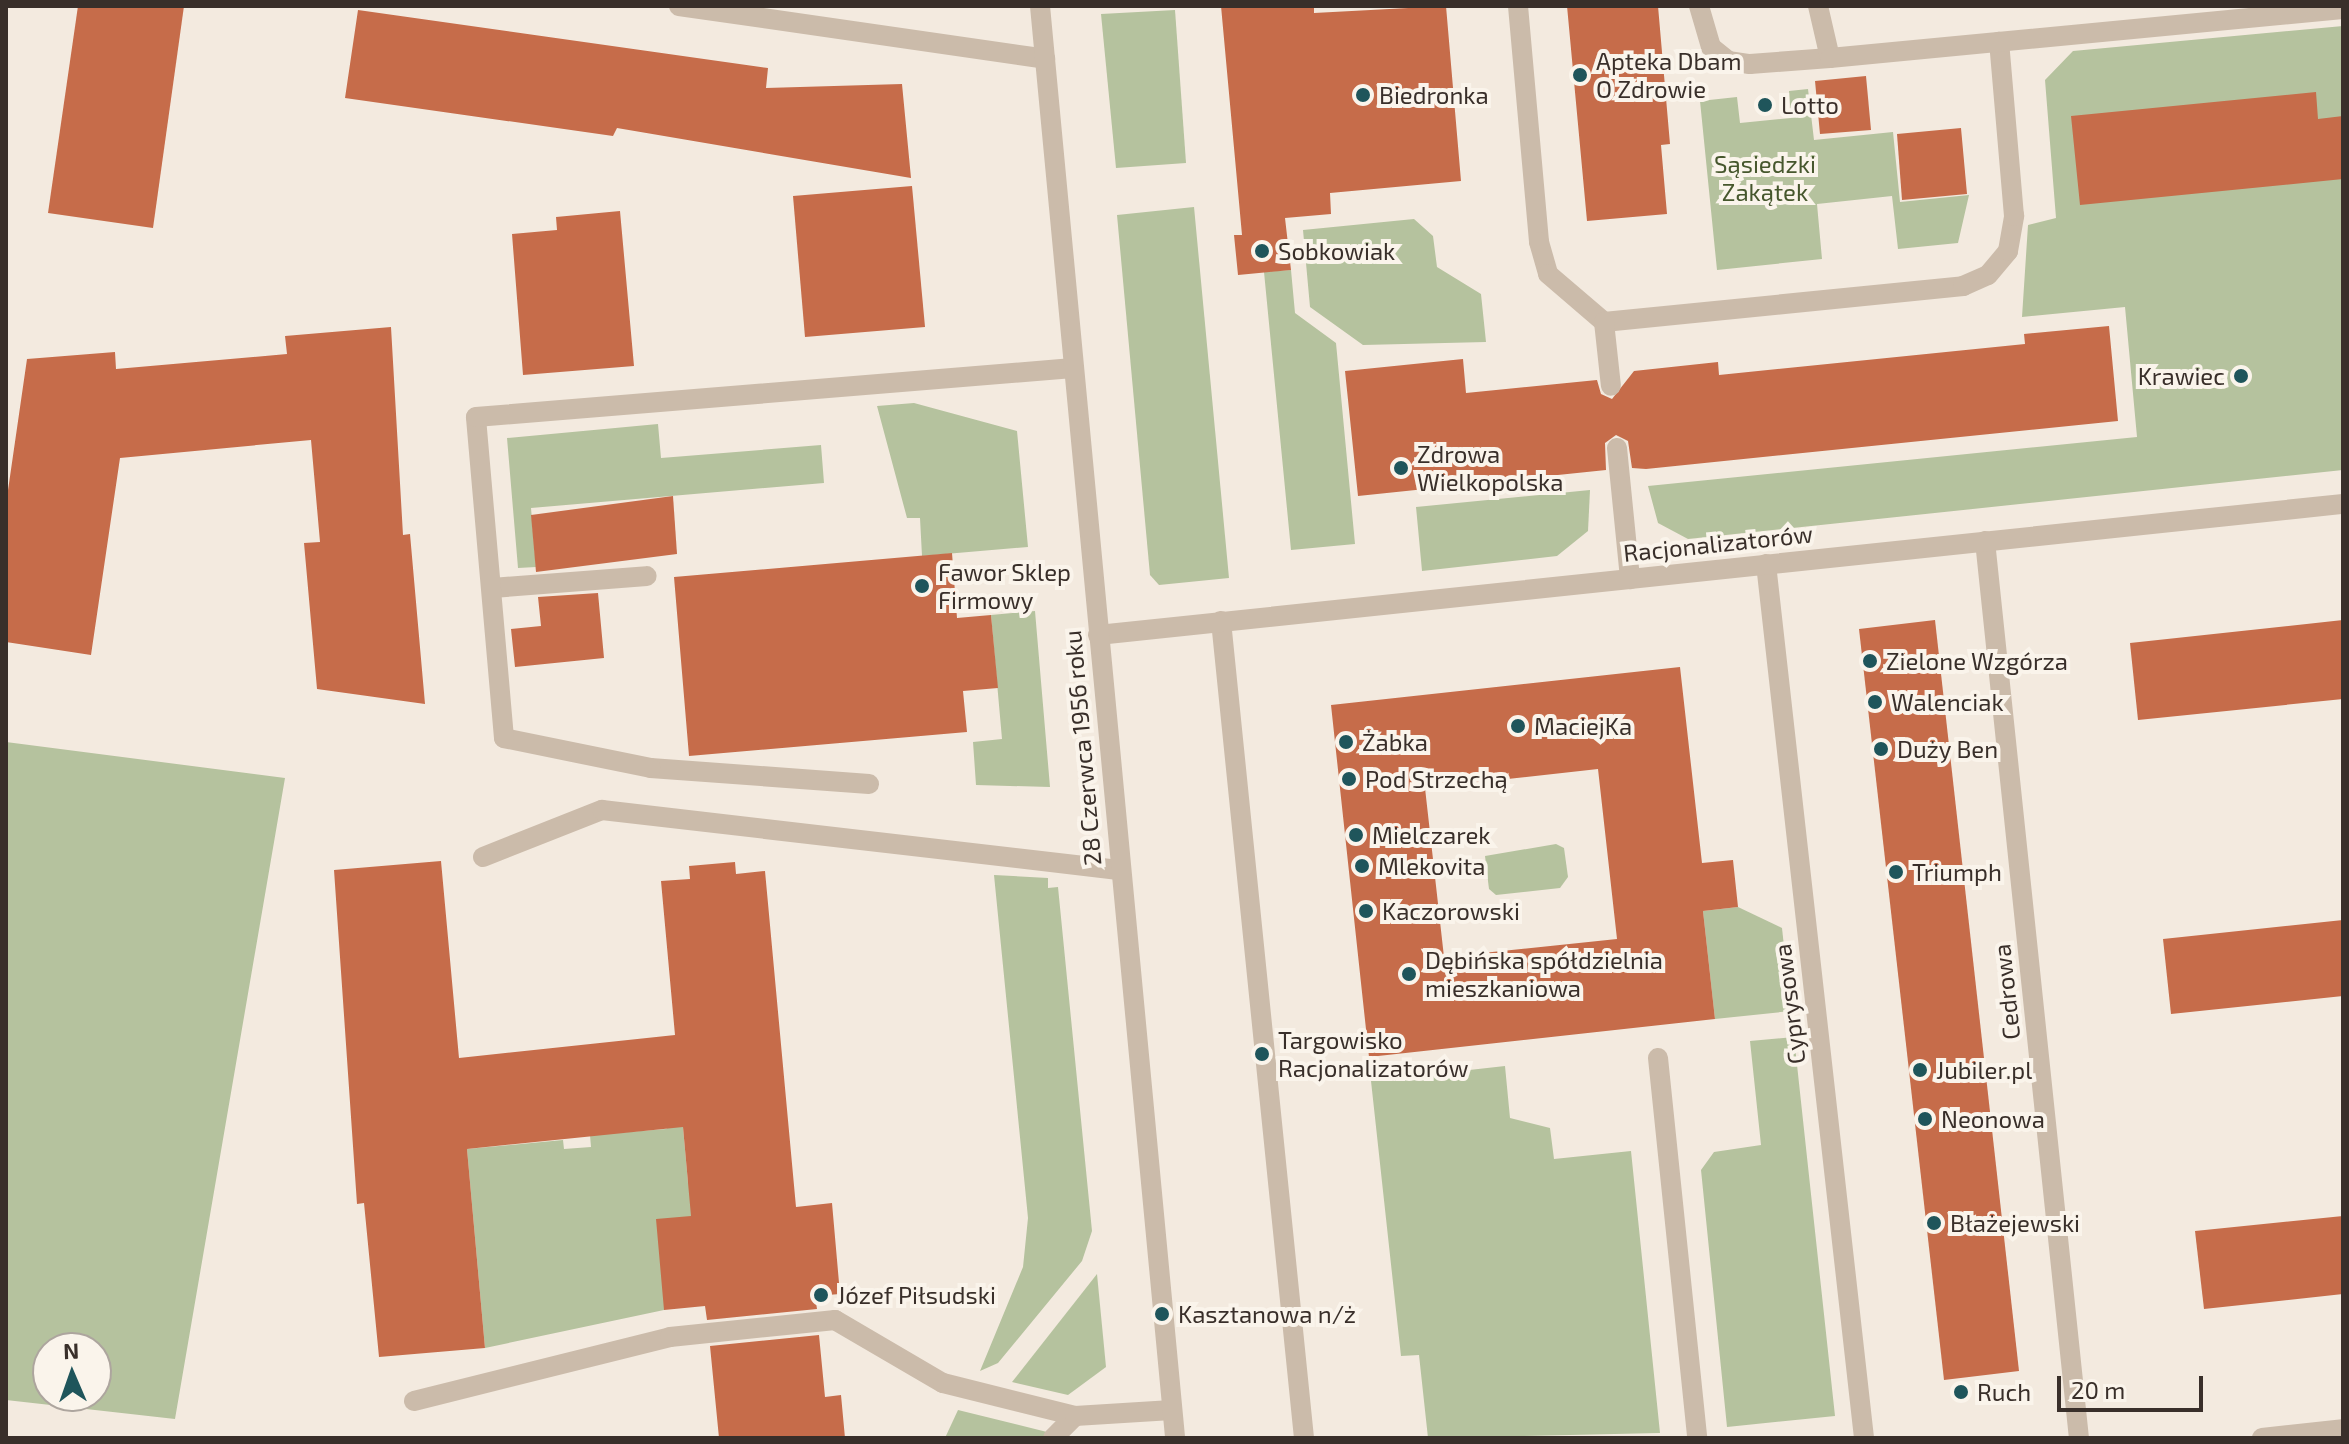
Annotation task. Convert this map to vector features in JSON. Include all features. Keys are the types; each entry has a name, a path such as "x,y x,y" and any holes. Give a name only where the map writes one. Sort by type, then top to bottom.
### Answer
{"street":[{"path":"679,6 1045,59"},
{"name":"28 Czerwca 1956 roku","path":"1040,6 1119,870 1175,1438"},
{"path":"1518,6 1539,242 1548,274 1604,322 1611,386"},
{"path":"1699,6 1711,47 1728,61 1830,58 2343,9"},
{"path":"1818,6 1830,58"},
{"path":"1604,322 1963,286 1988,275 2008,251 2014,216 1999,42"},
{"path":"869,784 651,768 504,738 476,417 1073,368"},
{"path":"1617,448 1630,579"},
{"name":"Racjonalizatorów","path":"1098,635 2343,504"},
{"name":"Cedrowa","path":"1985,541 2079,1438"},
{"name":"Cyprysowa","path":"1766,564 1864,1438"},
{"path":"492,588 647,576"},
{"path":"1221,621 1304,1438"},
{"path":"483,857 602,810 1119,870"},
{"path":"1658,1058 1697,1438"},
{"path":"414,1401 670,1337 835,1320 943,1383 1075,1416 1172,1410"},
{"path":"1053,1438 1075,1416"},
{"path":"2262,1438 2343,1429"}],"green space":[{"path":"1175,10 1186,163 1116,168 1101,14"},
{"path":"2343,26 2343,470 1688,539 1658,523 1648,486 2137,437 2125,307 2022,317 2028,225 2056,218 2045,80 2073,51"},
{"name":"Sąsiedzki Zakątek","path":"1808,89 1814,140 1893,132 1900,202 1969,195 1958,243 1898,249 1892,196 1817,204 1822,259 1717,270 1700,101 1737,97 1740,123 1791,118 1789,91"},
{"path":"1194,207 1229,578 1159,585 1150,575 1117,215"},
{"path":"1414,219 1433,236 1437,267 1481,294 1486,342 1363,345 1310,307 1303,230"},
{"path":"1291,270 1295,313 1336,343 1355,544 1291,550 1264,272"},
{"path":"914,403 1017,431 1028,547 922,556 920,518 907,518 877,406"},
{"path":"658,424 661,458 821,445 824,483 531,508 536,567 518,568 507,438"},
{"path":"1590,490 1588,531 1557,556 1422,571 1416,507"},
{"path":"1035,611 1050,787 976,785 973,742 1002,739 991,615"},
{"path":"6,742 285,778 175,1419 112,1412 112,1332 32,1332 32,1403 6,1400"},
{"path":"1556,844 1564,848 1568,877 1560,888 1496,895 1489,889 1485,856"},
{"path":"994,875 1048,878 1048,888 1058,887 1092,1231 1082,1261 998,1363 980,1371 1023,1267 1028,1218"},
{"path":"1738,907 1782,928 1791,1011 1715,1019 1703,911"},
{"path":"1794,1037 1835,1416 1727,1427 1701,1170 1714,1152 1761,1145 1750,1041"},
{"path":"1505,1066 1510,1118 1550,1128 1554,1159 1631,1151 1660,1433 1428,1438 1419,1355 1401,1356 1371,1081"},
{"path":"682,1116 688,1183 711,1182 664,1310 485,1348 467,1149 563,1140 564,1149 591,1147 590,1135 666,1129"},
{"path":"1097,1274 1106,1367 1068,1395 1012,1382"},
{"path":"958,1410 1071,1438 945,1438"}],"building":[{"path":"78,6 184,6 153,228 48,213"},
{"path":"1221,6 1314,6 1314,13 1446,6 1461,181 1330,193 1331,214 1285,218 1291,270 1238,275 1234,235 1242,235"},
{"path":"1567,6 1658,6 1670,144 1661,145 1667,214 1587,221"},
{"path":"358,10 768,68 766,88 902,84 911,178 617,128 613,136 345,98"},
{"path":"1866,76 1871,130 1820,134 1815,81"},
{"path":"2316,92 2318,119 2343,116 2343,179 2080,205 2071,116"},
{"path":"1961,128 1967,194 1902,200 1897,134"},
{"path":"912,186 925,327 805,337 793,196"},
{"path":"620,211 634,366 523,375 512,234 557,230 556,217"},
{"path":"2109,326 2118,421 1646,469 1632,468 1628,441 1616,435 1605,443 1606,470 1358,496 1345,371 1463,359 1466,393 1597,380 1601,394 1612,399 1634,371 1718,362 1719,375 2025,344 2024,334"},
{"path":"391,327 403,535 410,534 425,704 317,689 304,543 320,542 311,440 120,458 91,655 6,642 6,504 27,359 115,352 116,369 287,354 285,336"},
{"path":"673,496 677,554 536,572 531,515"},
{"path":"952,553 957,618 991,615 998,688 963,691 967,732 689,756 674,577"},
{"path":"598,593 604,658 515,667 511,629 541,626 538,597"},
{"path":"1935,620 2019,1371 1944,1380 1859,629"},
{"path":"2343,620 2343,699 2138,720 2130,643"},
{"path":"1680,667 1702,863 1733,860 1738,907 1703,911 1715,1019 1369,1057 1331,705","holes":["1598,769 1617,939 1444,957 1425,788"]},
{"path":"441,861 459,1058 675,1035 661,881 690,879 689,866 735,862 736,874 765,871 796,1207 832,1203 840,1294 815,1296 817,1309 707,1320 705,1306 664,1310 656,1219 691,1216 683,1127 467,1149 485,1348 379,1357 364,1203 357,1204 334,870"},
{"path":"2343,920 2343,996 2171,1014 2163,939"},
{"path":"2343,1216 2343,1294 2204,1309 2195,1231"},
{"path":"819,1335 825,1397 841,1395 845,1438 719,1438 710,1346"}],"place":[{"name":"Apteka Dbam O Zdrowie","path":"1580,75"},
{"name":"Biedronka","path":"1363,95"},
{"name":"Lotto","path":"1765,105"},
{"name":"Sobkowiak","path":"1262,251"},
{"name":"Krawiec","path":"2241,376"},
{"name":"Zdrowa Wielkopolska","path":"1401,468"},
{"name":"Fawor Sklep Firmowy","path":"922,586"},
{"name":"Zielone Wzgórza","path":"1870,661"},
{"name":"Walenciak","path":"1875,702"},
{"name":"MaciejKa","path":"1518,726"},
{"name":"Żabka","path":"1346,742"},
{"name":"Duży Ben","path":"1881,749"},
{"name":"Pod Strzechą","path":"1349,779"},
{"name":"Mielczarek","path":"1356,835"},
{"name":"Mlekovita","path":"1362,866"},
{"name":"Triumph","path":"1896,872"},
{"name":"Kaczorowski","path":"1366,911"},
{"name":"Dębińska spółdzielnia mieszkaniowa","path":"1409,974"},
{"name":"Targowisko Racjonalizatorów","path":"1262,1054"},
{"name":"Jubiler.pl","path":"1920,1070"},
{"name":"Neonowa","path":"1925,1119"},
{"name":"Błażejewski","path":"1934,1223"},
{"name":"Józef Piłsudski","path":"821,1295"},
{"name":"Kasztanowa n/ż","path":"1162,1314"},
{"name":"Ruch","path":"1961,1392"}]}
